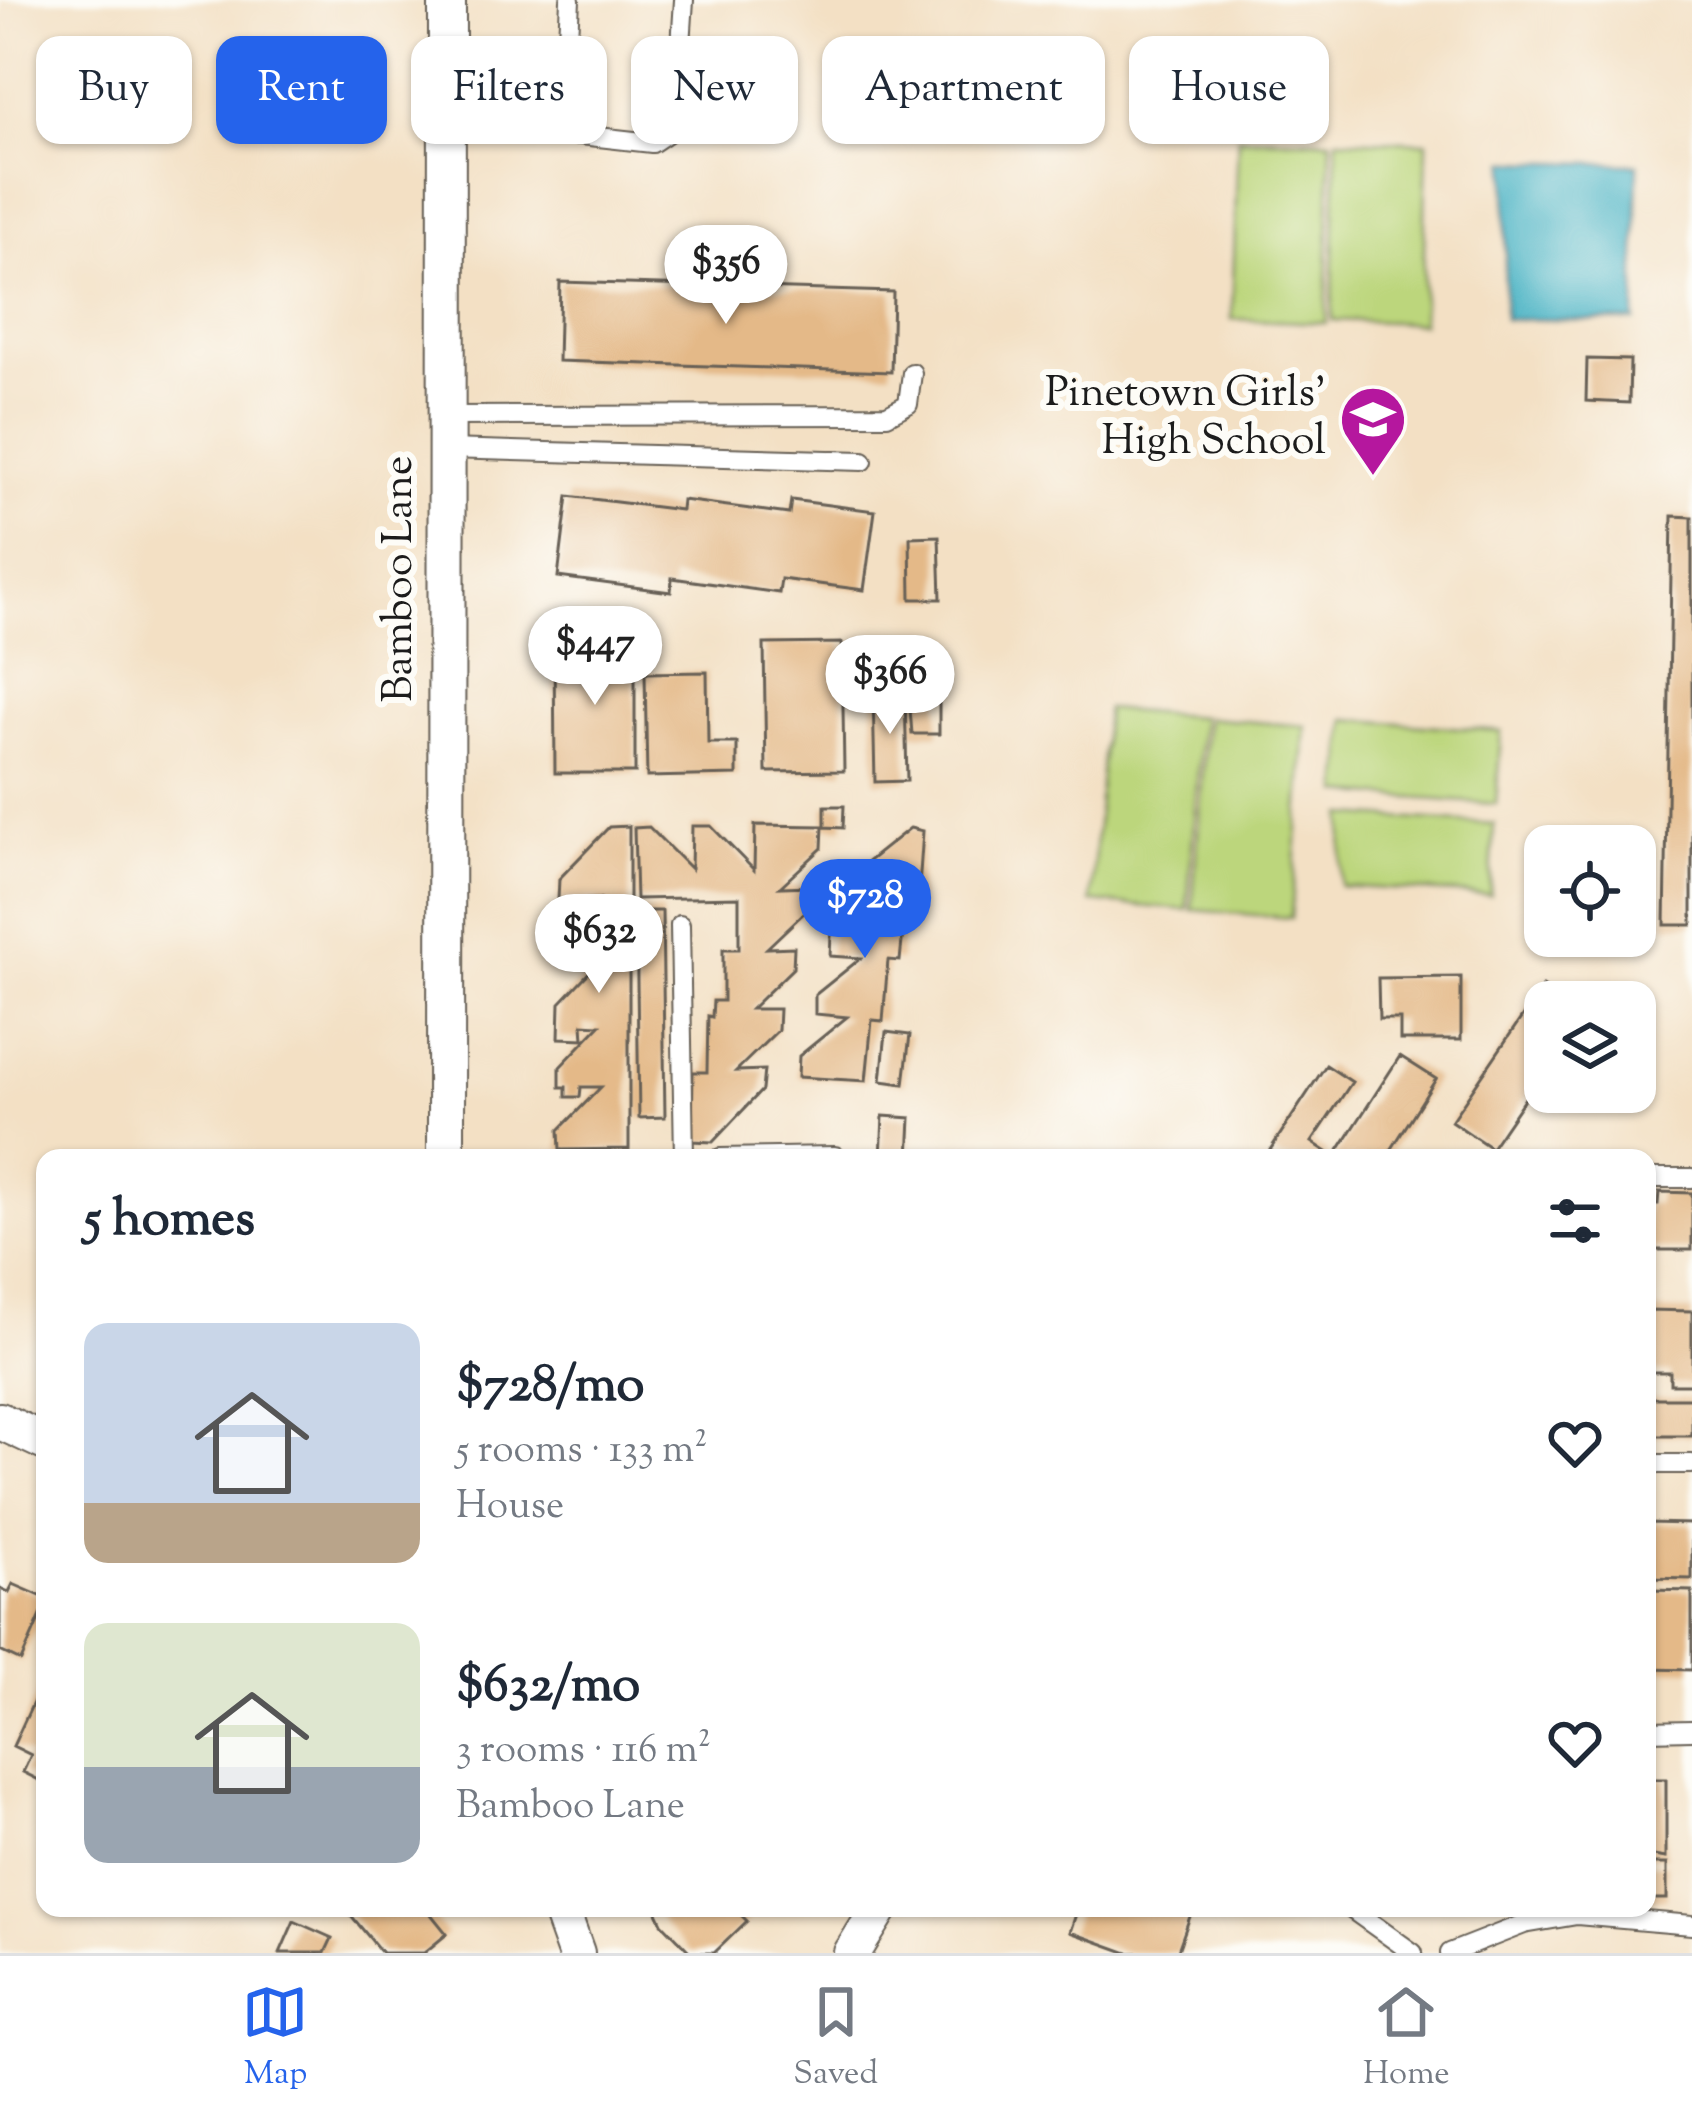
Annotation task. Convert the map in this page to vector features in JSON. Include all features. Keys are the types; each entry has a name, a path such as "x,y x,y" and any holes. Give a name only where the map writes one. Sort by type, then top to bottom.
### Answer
{"street":[{"name":"Bamboo Lane","path":"446,36 447,0"},
{"name":"Bamboo Lane","path":"445,144 446,1149"},
{"path":"0,1420 36,1438"},
{"path":"563,1917 576,1953"},
{"path":"852,1953 874,1917"}],"lane":[{"path":"568,36 570,0"},
{"path":"607,138 652,143 676,121 684,0"},
{"path":"447,432 887,415 908,404 912,373"},
{"path":"447,432 862,461"},
{"path":"680,925 684,1149"},
{"path":"1656,1178 1692,1178"},
{"path":"1656,1464 1692,1464"},
{"path":"1656,1731 1692,1730"},
{"path":"1362,1917 1412,1953"},
{"path":"1450,1953 1556,1917"},
{"path":"1600,1917 1692,1925"}],"green space":[{"path":"1337,139 1427,142 1422,323 1332,320"},
{"path":"1331,140 1326,323 1232,319 1238,144 1329,144"},
{"path":"1106,709 1202,717 1187,910 1091,902"},
{"path":"1207,718 1306,726 1291,918 1192,910"},
{"path":"1346,719 1501,731 1496,804 1340,793"},
{"path":"1344,815 1494,824 1490,895 1340,886"}],"water":[{"path":"1507,161 1638,164 1635,321 1504,319"}],"building":[{"path":"560,282 893,292 891,372 558,361"},
{"path":"1587,359 1630,360 1629,403 1586,401"},
{"path":"568,496 681,510 682,500 789,514 791,500 875,511 864,590 781,579 779,593 672,578 671,592 558,577"},
{"path":"1672,516 1692,517 1692,925 1665,925"},
{"path":"939,536 941,599 911,599 910,537"},
{"path":"635,643 635,773 555,773 554,644"},
{"path":"842,643 844,771 766,772 764,644"},
{"path":"907,671 939,671 939,734 912,734"},
{"path":"707,672 708,743 737,743 737,775 647,777 645,673"},
{"path":"905,692 907,781 875,782 873,693"},
{"path":"825,806 844,806 843,828 825,827"},
{"path":"755,825 823,826 822,848 780,887 810,886 808,909 767,948 794,947 793,968 751,1009 779,1009 778,1030 736,1071 764,1070 762,1090 713,1142 692,1141 693,1072 707,1072 708,1016 712,1017 713,1001 723,1001 723,949 739,949 739,897 636,899 634,828 649,827 691,869 692,826 711,826 754,870"},
{"path":"629,826 629,1149 560,1149 559,1130 601,1087 581,1087 580,1097 566,1097 566,1087 560,1087 560,1067 600,1025 583,1024 584,1039 559,1038 560,1003 600,961 559,961 559,942 599,899 558,900 559,879 609,827"},
{"path":"910,828 923,831 918,902 906,901 900,961 888,960 883,1021 872,1020 866,1081 798,1077 799,1056 847,1017 815,1014 815,995 861,958 830,956 831,935 879,899 849,896 851,875"},
{"path":"636,911 662,911 665,1117 639,1118"},
{"path":"1461,977 1461,1040 1400,1040 1400,1019 1379,1019 1378,978"},
{"path":"1524,1014 1524,1100 1491,1148 1451,1121"},
{"path":"886,1032 910,1035 904,1084 881,1081"},
{"path":"1400,1056 1436,1079 1392,1149 1340,1149"},
{"path":"1326,1065 1352,1082 1312,1142 1322,1149 1271,1149"},
{"path":"883,1116 911,1118 909,1149 881,1149"},
{"path":"1659,1192 1692,1193 1692,1250 1656,1250"},
{"path":"1656,1310 1692,1311 1692,1384 1670,1384 1670,1372 1656,1372"},
{"path":"1656,1398 1692,1398 1692,1436 1656,1436"},
{"path":"1656,1523 1692,1524 1692,1579 1656,1578"},
{"path":"13,1584 36,1594 36,1627 21,1661 0,1651 0,1588 9,1592"},
{"path":"1656,1590 1692,1591 1692,1670 1656,1669"},
{"path":"36,1696 36,1778 23,1772 31,1755 13,1746"},
{"path":"1656,1779 1666,1779 1666,1858 1656,1856"},
{"path":"1656,1864 1667,1864 1667,1899 1656,1899"},
{"path":"352,1917 433,1917 447,1934 424,1953 382,1953"},
{"path":"659,1917 743,1917 747,1921 714,1953 691,1953"},
{"path":"1075,1917 1190,1917 1177,1953 1128,1953 1070,1932"},
{"path":"294,1921 332,1938 325,1953 280,1953"}],"place":[{"name":"Pinetown Girls' High School","path":"1373,478"}]}
